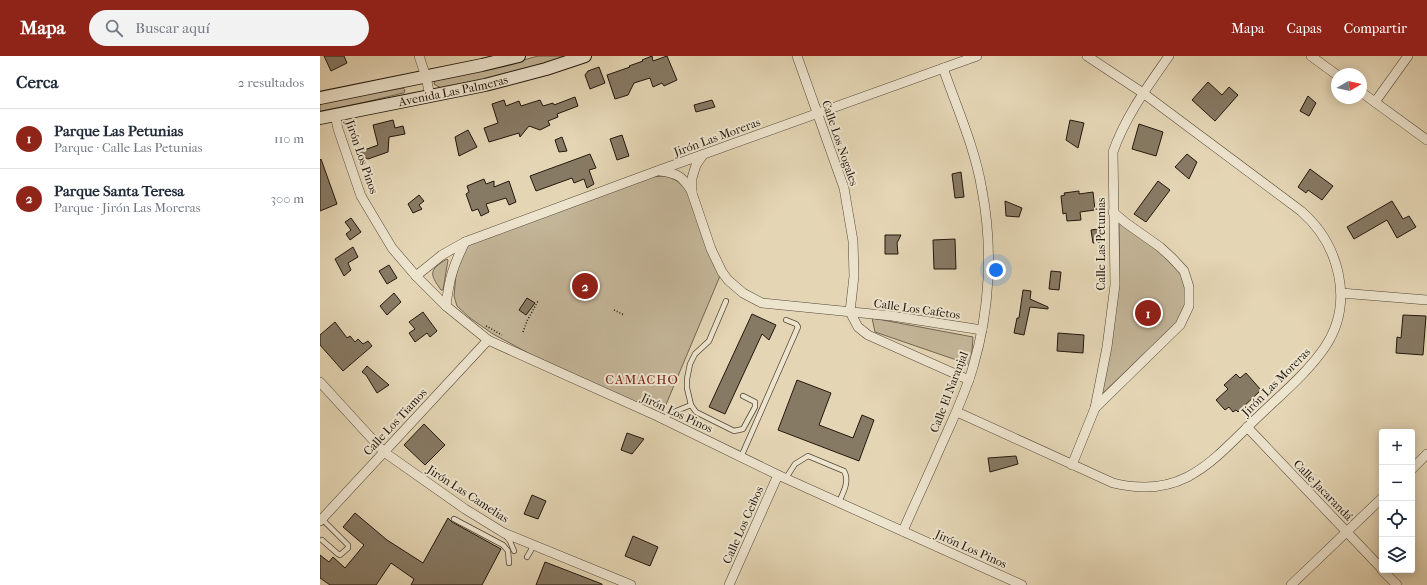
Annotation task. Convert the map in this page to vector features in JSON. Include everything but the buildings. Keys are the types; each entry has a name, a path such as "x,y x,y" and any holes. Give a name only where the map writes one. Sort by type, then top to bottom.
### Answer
{"main road":[{"name":"Avenida Las Palmeras","path":"320,98 400,82 503,58 519,56"},
{"name":"Avenida Las Palmeras","path":"320,118 486,85 546,69 585,56"},
{"path":"400,82 404,84 408,92 404,101"}],"street":[{"path":"419,56 426,76 430,96"},
{"name":"Calle Los Nogales","path":"797,56 844,188 853,241 854,276 850,312"},
{"name":"Jirón Las Moreras","path":"416,276 442,255 465,242 977,56"},
{"name":"Jirón Las Moreras","path":"957,412 1102,479 1124,486 1145,488 1165,486 1185,479 1205,467 1303,374 1324,349 1337,320 1341,293 1339,274 1332,251 1324,236 1307,216 1143,93 1087,56"},
{"name":"Calle Las Petunias","path":"1072,465 1096,408 1107,347 1115,285 1113,152 1117,139 1143,93 1169,56"},
{"path":"1311,56 1331,71"},
{"path":"1375,102 1408,56"},
{"name":"Calle El Naranjal","path":"903,531 957,412 969,380 982,330 987,293 988,240 986,212 982,190 973,151 943,68"},
{"path":"1367,96 1427,140"},
{"name":"Jirón Los Pinos","path":"335,114 338,129 361,196 392,248 416,276 446,306 488,340 1022,585"},
{"name":"Calle Los Cafetos","path":"692,193 692,178 696,165 703,155"},
{"name":"Calle Los Cafetos","path":"657,171 672,172 685,180 692,193 711,249 722,272 728,280 743,293 762,303 892,316 982,330"},
{"path":"1096,408 1180,325 1189,306 1189,287 1184,271 1160,247 1113,212"},
{"path":"446,306 448,284 455,262 465,242"},
{"path":"1341,293 1427,300"},
{"path":"850,312 858,327 868,335 969,380"},
{"name":"Calle Los Tiamos","path":"321,520 488,340"},
{"name":"Jirón Las Camelias","path":"320,382 384,452 465,509 504,533 631,585"},
{"name":"Calle Jacarandá","path":"1247,427 1379,567"},
{"path":"1415,465 1427,454"},
{"name":"Calle Los Ceibos","path":"729,585 782,476"},
{"path":"1291,585 1379,501"},
{"name":"Calle Jacarandá","path":"1385,573 1397,585"}],"lane":[{"path":"726,301 709,341 695,354 690,364 687,388 691,405 696,412 734,430 744,429 755,407 755,402 743,396"},
{"path":"741,457 798,327 796,324 786,320"},
{"path":"663,419 691,405"},
{"path":"782,476 795,464 808,456 844,471 846,476 846,488 839,502"},
{"path":"454,519 503,545 508,550 509,563"},
{"path":"321,520 348,545 348,548 340,555 322,540"},
{"path":"504,533 510,541 514,551"},
{"path":"527,557 534,545"}],"path":[{"path":"523,332 526,321 538,302"},
{"path":"614,310 624,315"},
{"path":"481,323 505,337"}],"shaded area":[{"path":"538,56 571,56 491,78 441,88 434,84 435,80 502,66"},
{"path":"403,88 405,90 404,93 320,113 320,103 375,90 381,92"},
{"path":"664,176 678,182 689,194 720,276 662,414 530,354 493,334 470,318 457,306 454,296 456,275 461,256 470,242 650,177"},
{"path":"1119,222 1159,251 1180,272 1185,286 1185,304 1178,321 1100,396 1119,285"},
{"path":"447,259 443,290 441,290 434,280 433,272 437,266"},
{"path":"872,318 973,337 971,365 875,332"}],"place":[{"name":"Parque Santa Teresa","path":"585,286"},
{"name":"Parque Las Petunias","path":"1148,313"}],"district":[{"name":"CAMACHO","path":"642,379"}]}
